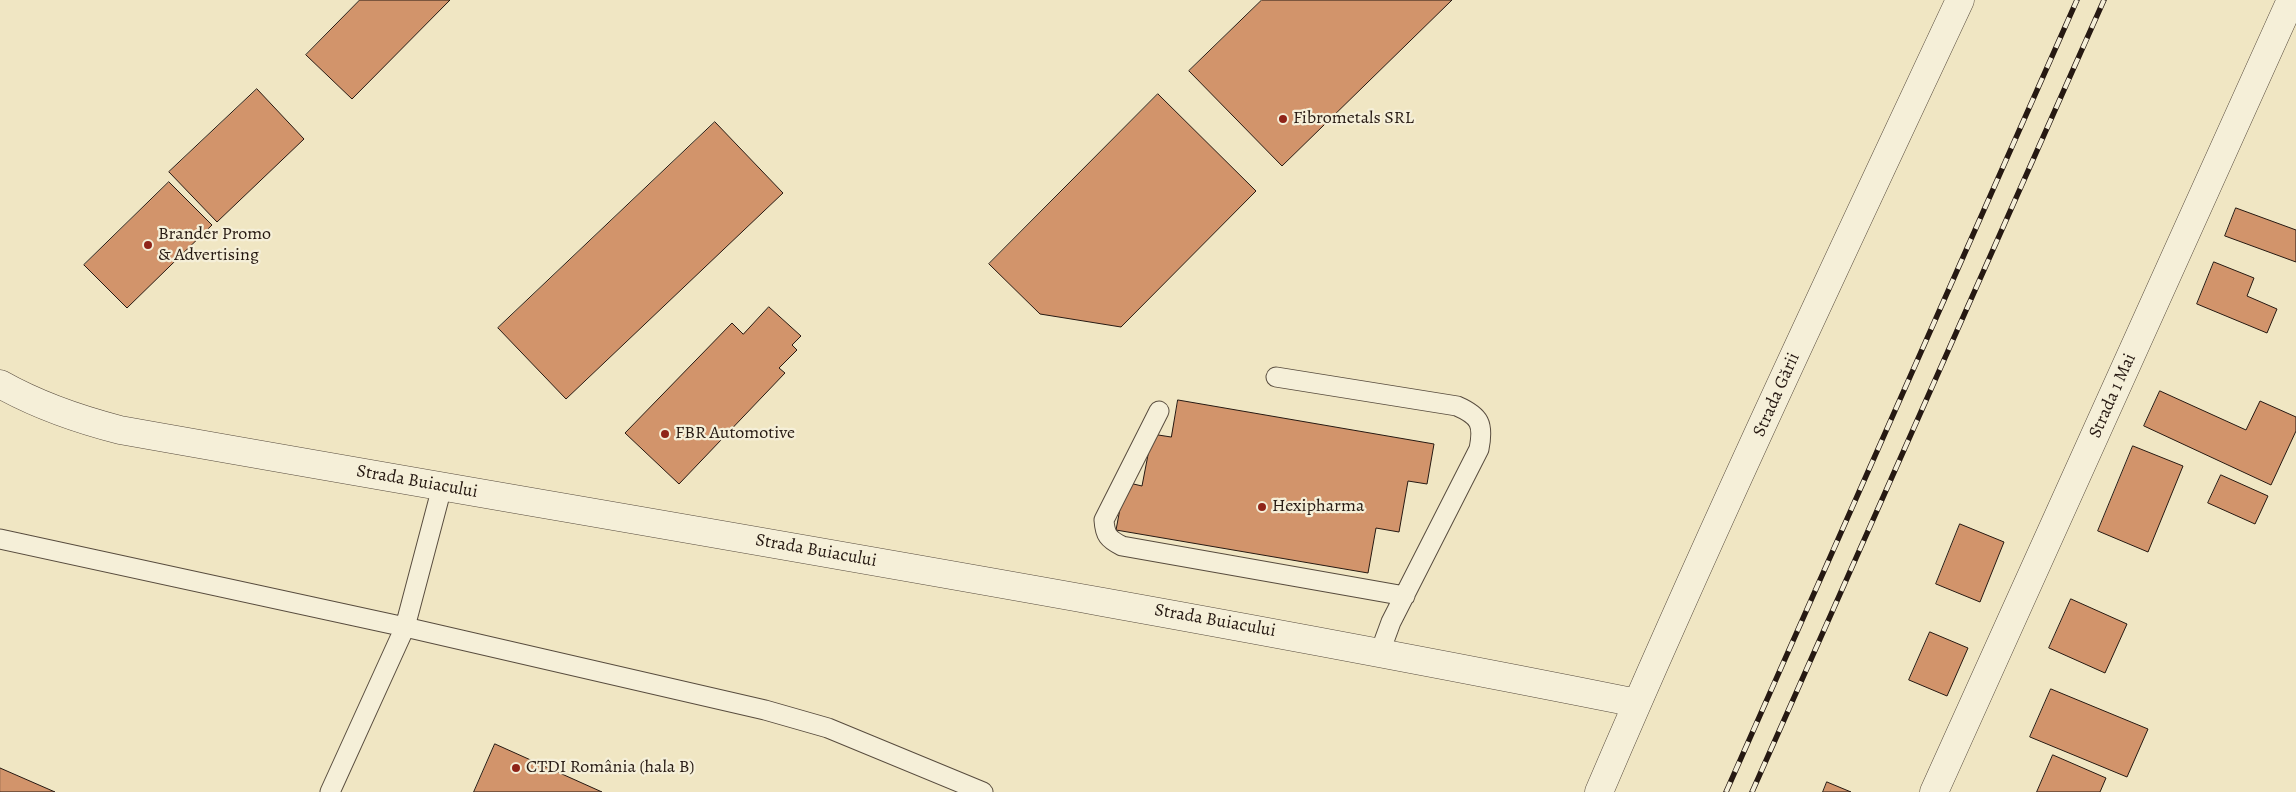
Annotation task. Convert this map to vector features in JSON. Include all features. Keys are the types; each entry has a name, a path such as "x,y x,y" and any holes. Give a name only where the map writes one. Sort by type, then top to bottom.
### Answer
{"street":[{"name":"Strada Gării","path":"1599,792 1637,703 1838,262 1960,0"},
{"name":"Strada 1 Mai","path":"1934,792 2291,0"},
{"name":"Strada Buiacului","path":"0,384 32,402 76,419 120,430 1119,604 1380,652 1637,703"}],"lane":[{"path":"1276,377 1457,406 1472,412 1483,432 1479,449 1391,622 1380,652"},
{"path":"1159,411 1104,520 1104,531 1108,539 1122,546 1404,596"},
{"path":"330,792 405,627 442,487"},
{"path":"0,539 405,627 765,710 828,728 983,792"}],"building":[{"path":"360,0 450,0 352,99 306,55"},
{"name":"Fibrometals SRL","path":"1262,0 1452,0 1282,166 1189,71"},
{"path":"257,89 304,139 217,222 169,172"},
{"path":"1158,94 1256,191 1121,327 1040,314 989,264"},
{"path":"715,122 783,193 566,399 498,328"},
{"name":"Brander Promo & Advertising","path":"169,182 212,225 127,308 84,265"},
{"path":"2236,208 2296,230 2296,262 2225,236"},
{"path":"2214,262 2254,278 2247,296 2277,309 2267,333 2197,304"},
{"path":"769,307 801,336 792,345 797,350 779,368 785,373 679,484 625,433 732,323 743,334"},
{"path":"2160,391 2246,430 2260,401 2296,417 2296,431 2271,485 2144,426"},
{"name":"Hexipharma","path":"1178,400 1434,444 1427,484 1408,481 1399,532 1376,528 1368,573 1116,530 1125,482 1142,486 1152,434 1171,437"},
{"path":"2133,446 2183,466 2148,552 2098,531"},
{"path":"2221,475 2268,496 2255,524 2208,503"},
{"path":"1960,524 2004,542 1980,602 1936,584"},
{"path":"2071,599 2127,624 2105,673 2049,648"},
{"path":"1930,632 1968,648 1947,696 1909,680"},
{"path":"2051,689 2148,729 2127,777 2030,737"},
{"name":"CTDI România (hala B)","path":"495,744 602,792 474,792"},
{"path":"2053,755 2106,778 2100,792 2037,792"},
{"path":"0,768 55,792 0,792"},
{"path":"1827,782 1851,792 1823,792"}],"railway":[{"path":"1726,792 2077,0"},
{"path":"1752,792 2104,0"}],"place":[{"name":"Fibrometals SRL","path":"1283,119"},
{"name":"Brander Promo & Advertising","path":"148,245"},
{"name":"FBR Automotive","path":"665,434"},
{"name":"Hexipharma","path":"1262,507"},
{"name":"CTDI România (hala B)","path":"516,768"}]}
